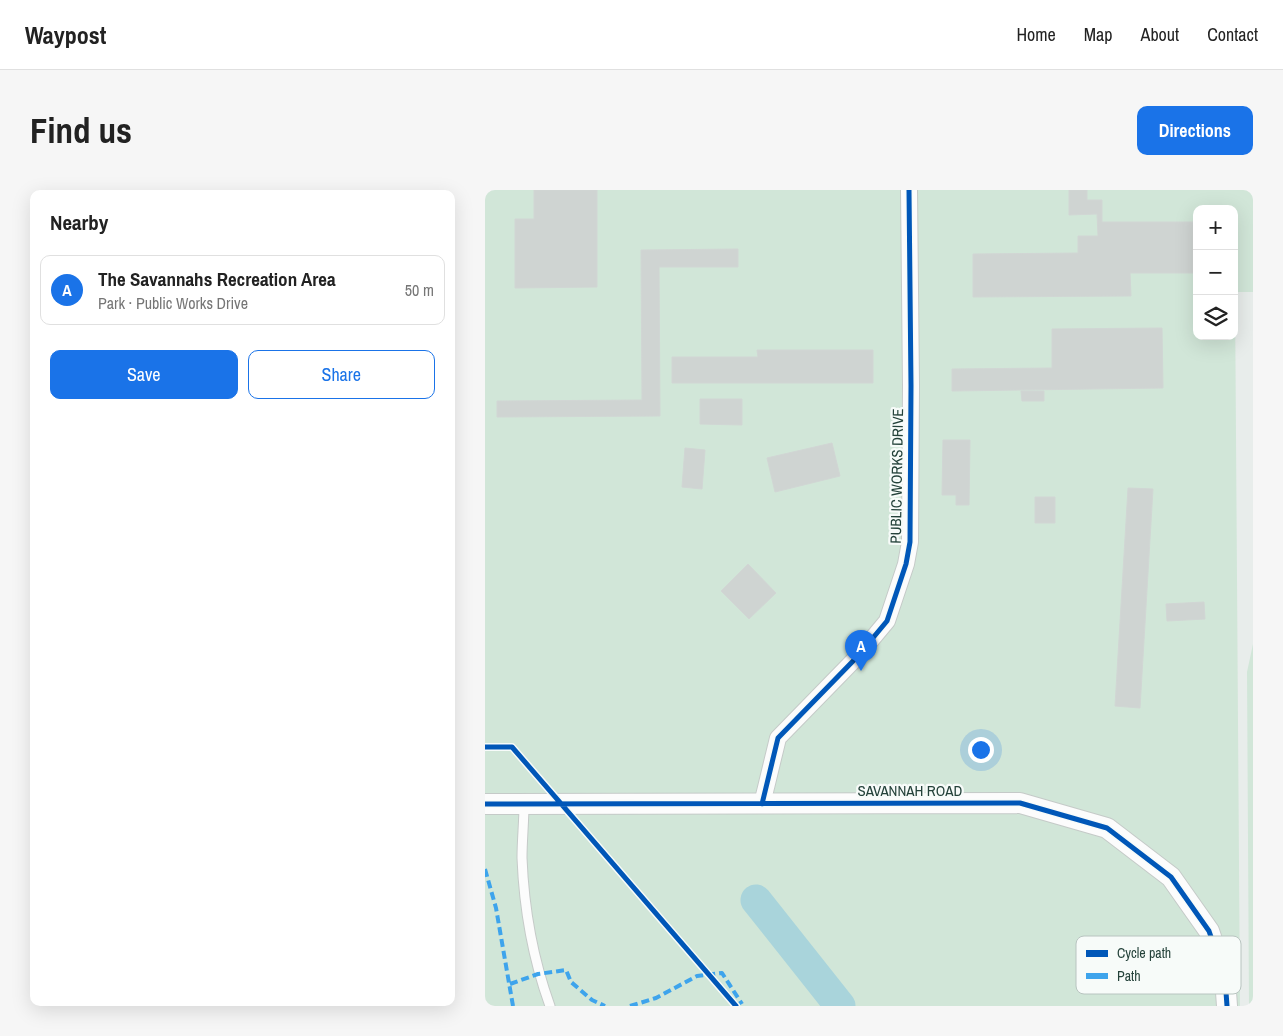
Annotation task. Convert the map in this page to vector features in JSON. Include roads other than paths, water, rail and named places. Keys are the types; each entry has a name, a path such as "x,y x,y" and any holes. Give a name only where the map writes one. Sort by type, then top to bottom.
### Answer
{"street":[{"name":"PUBLIC WORKS DRIVE","path":"762,804 778,738 857,658 887,620 906,564 910,542 909,190"},
{"name":"SAVANNAH ROAD","path":"485,804 1020,803 1107,828 1171,877 1211,936"}],"lane":[{"path":"524,804 522,858 528,924 538,974 550,1006"}],"waterway":[{"path":"756,900 840,1006"}],"place":[{"name":"The Savannahs Recreation Area","path":"861,671"}]}
